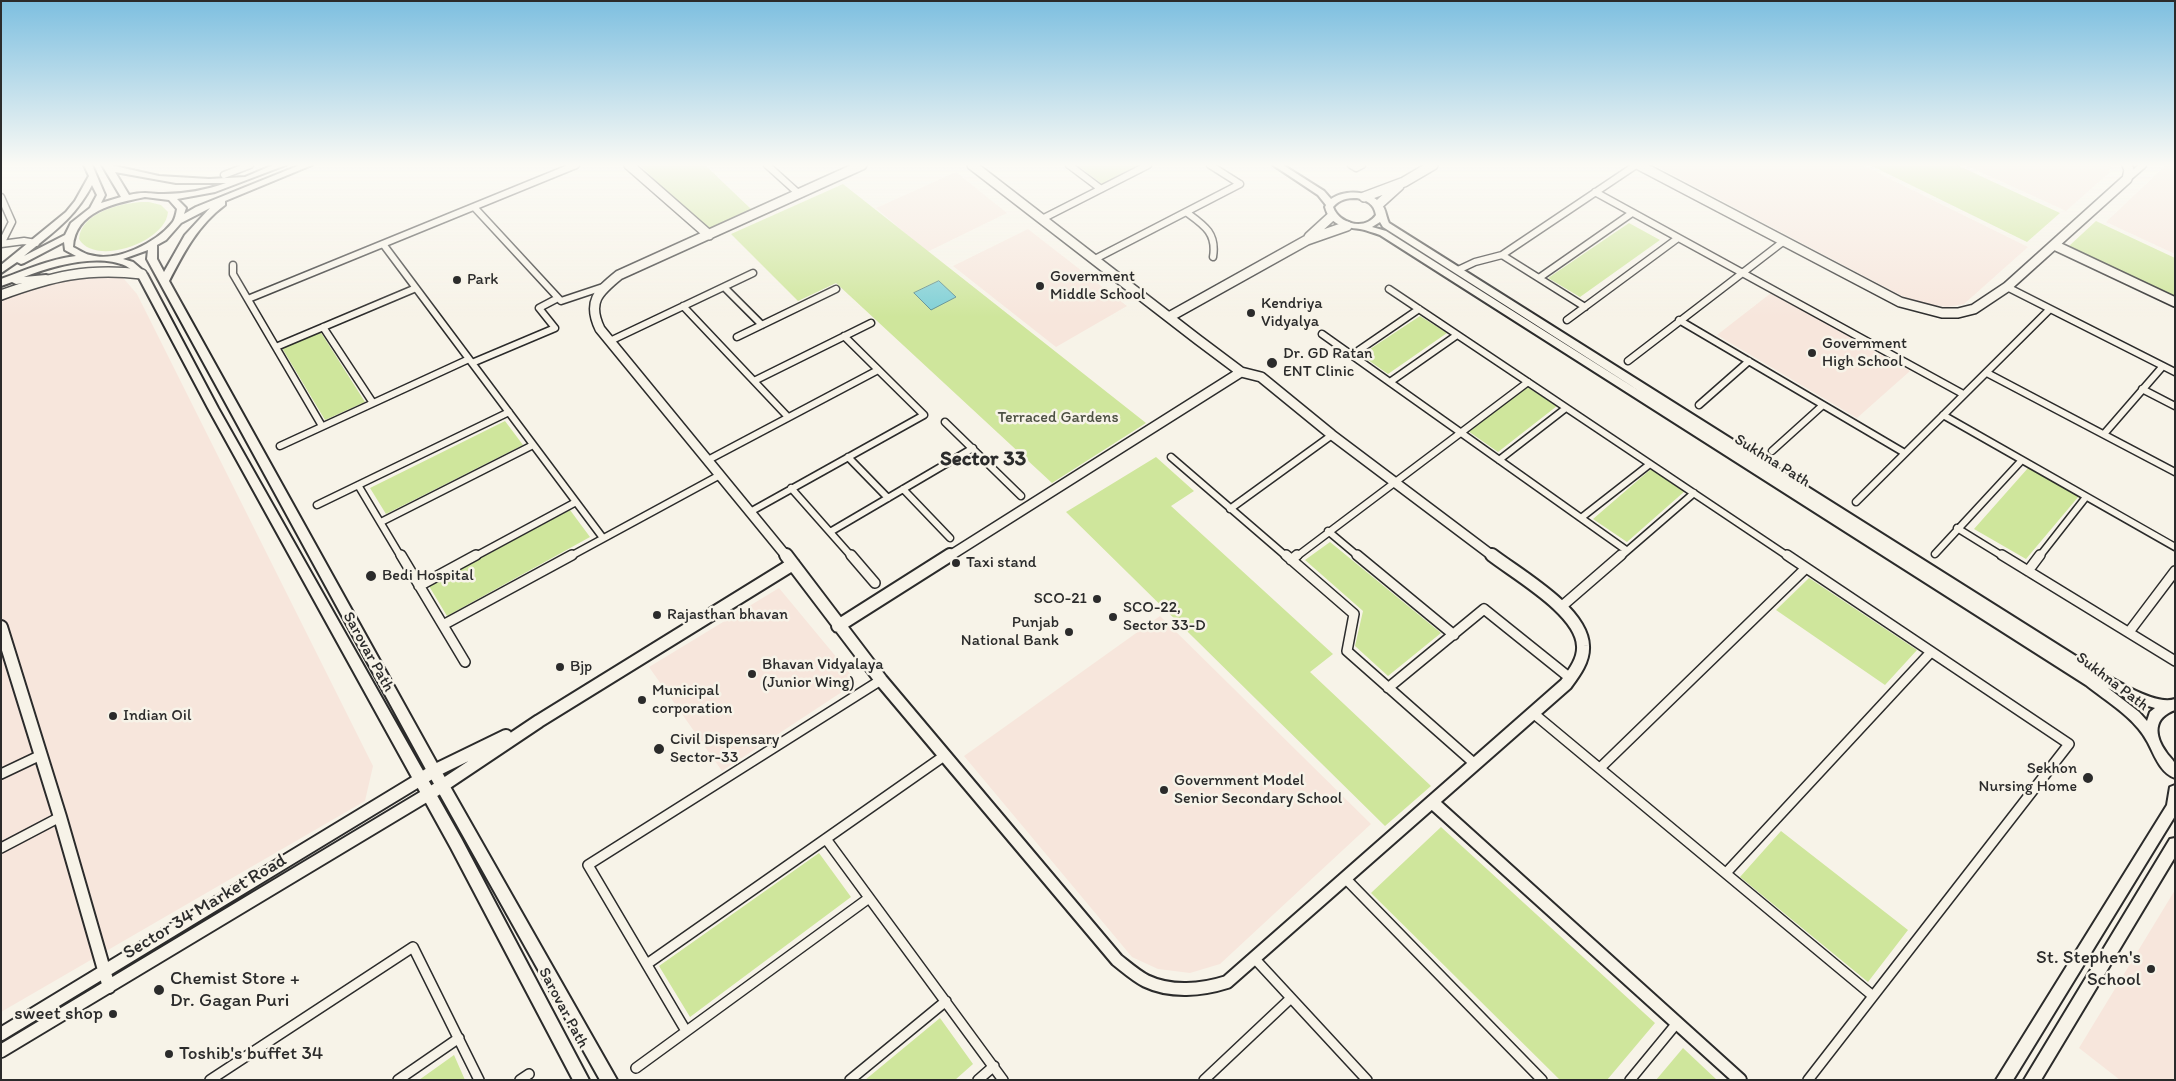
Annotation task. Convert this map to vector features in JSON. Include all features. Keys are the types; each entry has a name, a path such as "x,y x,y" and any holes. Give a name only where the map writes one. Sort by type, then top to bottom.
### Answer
{"main road":[{"path":"1,270 36,243 66,215"},
{"path":"1,270 67,237 74,225 87,215"},
{"path":"180,222 182,215"},
{"path":"109,259 130,254 153,245 170,233 189,215"},
{"path":"165,280 178,252 208,215"},
{"path":"1332,216 1347,226 1364,227 1376,223 1381,217"},
{"name":"Sukhna Path","path":"1381,217 1386,224 2094,674 2136,697 2171,705"},
{"name":"Sukhna Path","path":"1364,227 1374,229 1392,238 2090,681 2135,716 2152,737 2159,753 2174,775"},
{"path":"67,237 68,248 76,255 86,258"},
{"name":"Sarovar Path","path":"153,245 152,258 442,786 609,1080"},
{"path":"3,282 40,267 67,259 109,259 130,264 142,274"},
{"name":"Sarovar Path","path":"142,274 213,408 428,795 582,1080"},
{"path":"3,282 46,278"},
{"path":"2152,737 2151,729 2155,715 2171,705"},
{"path":"2004,1080 2169,814 2173,807 2175,791"},
{"path":"2032,1080 2175,844"}],"street":[{"path":"8,215 12,222 1,244 24,241 36,243"},
{"path":"248,299 455,215"},
{"path":"481,215 560,301 567,301 594,287 606,286"},
{"path":"687,215 709,235"},
{"path":"750,215 619,275 606,286 594,302 592,315 610,341 793,564 838,626 881,680 1118,960 1146,981 1172,989 1208,988 1227,982 1255,959 1533,713 1570,678 1581,664 1584,649 1582,638 1573,621 1561,607 1332,435 1260,377 1241,372 1037,215"},
{"path":"1042,219 1049,215"},
{"path":"1095,260 1179,215"},
{"path":"1191,215 1210,230 1216,243 1213,257"},
{"path":"1458,270 1475,262 1502,255 1560,215"},
{"path":"1539,278 1628,215"},
{"path":"1637,215 1963,394"},
{"path":"1735,215 1900,302 1942,313 1958,313 1974,309 2007,287 2087,215"},
{"path":"1307,240 1332,216"},
{"path":"1169,317 1307,240 1347,226"},
{"path":"1567,320 1678,238"},
{"path":"1628,361 1784,241"},
{"path":"383,244 603,538"},
{"path":"2054,245 2175,302"},
{"path":"1502,255 1585,307"},
{"path":"233,265 233,274 322,426"},
{"path":"1,294 46,278 94,270 142,274"},
{"path":"610,341 753,273"},
{"path":"724,286 762,325"},
{"path":"2007,287 2175,372"},
{"path":"276,346 416,288"},
{"path":"737,337 836,289"},
{"path":"1389,289 2069,744 1808,1080"},
{"path":"280,446 470,361 555,328 538,308 558,298"},
{"path":"683,306 788,418"},
{"path":"1352,355 1419,309"},
{"path":"1856,502 1903,452 2050,309"},
{"path":"1679,320 1903,452"},
{"path":"754,381 871,323"},
{"path":"322,327 373,403"},
{"path":"1322,334 1626,550"},
{"path":"1390,382 1458,335"},
{"path":"750,512 924,415 844,336"},
{"path":"1699,405 1749,361"},
{"path":"2104,434 2163,366"},
{"path":"708,460 878,370"},
{"path":"838,626 1241,372"},
{"path":"1987,372 2175,472"},
{"path":"1291,560 1528,382"},
{"path":"2142,389 2175,406"},
{"path":"1772,451 1823,405"},
{"path":"1499,460 1566,408"},
{"path":"317,505 509,412"},
{"path":"1943,415 2175,547"},
{"path":"945,422 1021,496"},
{"path":"1230,509 1332,435"},
{"path":"381,522 534,445"},
{"path":"830,532 973,448"},
{"path":"1171,456 1230,509 1354,614 1347,651 1475,764"},
{"path":"848,457 888,498"},
{"path":"1935,554 1957,528 2022,460"},
{"path":"1581,518 1650,464"},
{"path":"443,625 720,475"},
{"path":"358,485 465,662"},
{"path":"791,488 875,583"},
{"path":"903,489 950,538"},
{"path":"1561,607 1694,493"},
{"path":"2028,571 2086,497"},
{"path":"419,586 576,502"},
{"path":"1957,528 2175,661"},
{"path":"1328,531 1454,635"},
{"path":"1,1034 434,771 539,720 793,564"},
{"path":"1600,768 1806,568"},
{"path":"2129,632 2175,571"},
{"path":"1388,688 1484,609 1570,678"},
{"path":"1,627 60,817 109,987"},
{"path":"1726,873 1931,652"},
{"path":"686,1031 588,865 881,680"},
{"path":"1533,713 1873,996"},
{"name":"Sector 34 Market Road","path":"1,1051 428,795 539,720"},
{"path":"1,774 41,755"},
{"path":"647,964 944,756"},
{"path":"1432,802 1740,1080"},
{"path":"1,848 60,817"},
{"path":"826,839 1003,1080"},
{"path":"1345,878 1542,1080"},
{"path":"636,1068 869,898"},
{"path":"210,1080 413,947 479,1080"},
{"path":"1255,959 1367,1080"},
{"path":"1204,1080 1291,998"},
{"path":"850,1080 946,1001"},
{"path":"1630,1080 1678,1023"},
{"path":"398,1080 458,1038"},
{"path":"978,1080 994,1066"}],"shaded area":[{"path":"885,215 1002,215 927,252"},
{"path":"1750,215 1964,215 2028,247 1964,304 1947,307 1927,304 1902,296"},
{"path":"2113,215 2175,215 2175,254 2106,222"},
{"name":"Government Middle School","path":"1028,229 1127,306 1056,347 953,266"},
{"path":"119,273 137,294 373,766 365,801 1,1012 1,294 53,274"},
{"name":"Government High School","path":"1771,293 1910,371 1857,418 1717,335"},
{"name":"Bhavan Vidyalaya (Junior Wing)","path":"779,588 857,682 722,771 649,667"},
{"name":"Government Model Senior Secondary School","path":"1160,616 1371,824 1220,964 1190,973 1158,969 1132,957 964,756"},
{"name":"St. Stephen's School","path":"2175,890 2175,1080 2120,1080 2079,1048"}],"green space":[{"path":"95,215 167,215 164,223 156,233 129,247 114,251 99,251 87,247 79,239 82,229"},
{"path":"690,215 737,215 705,230"},
{"name":"Terraced Gardens","path":"773,215 883,215 1146,423 1052,483 836,283 798,301 731,234"},
{"path":"1973,215 2057,215 2027,242"},
{"path":"2096,221 2175,258 2175,296 2069,246"},
{"path":"1629,223 1660,240 1580,297 1548,278"},
{"path":"1420,316 1447,333 1388,374 1361,355"},
{"path":"320,331 365,402 325,420 282,348"},
{"path":"1527,387 1557,406 1498,452 1468,431"},
{"path":"505,421 523,445 386,514 370,488"},
{"path":"1156,457 1194,491 1171,506 1333,654 1310,672 1431,786 1385,826 1066,512"},
{"path":"2028,468 2079,496 2026,559 1974,529"},
{"path":"1651,469 1685,491 1627,542 1593,519"},
{"path":"570,510 590,537 447,616 429,586"},
{"path":"1330,542 1441,633 1388,676 1355,646 1363,611 1305,560"},
{"path":"1809,578 1917,650 1885,685 1776,610"},
{"path":"1441,827 1655,1023 1607,1080 1560,1080 1371,893"},
{"path":"1781,831 1908,930 1868,982 1740,877"},
{"path":"819,853 851,897 690,1017 659,966"},
{"path":"940,1018 973,1064 955,1080 865,1080"},
{"path":"1683,1048 1717,1080 1656,1080"},
{"path":"454,1055 465,1080 419,1080"}],"water":[{"path":"939,281 956,297 931,310 914,293"}],"place":[{"name":"Park","path":"457,280"},
{"name":"Government Middle School","path":"1040,286"},
{"name":"Kendriya Vidyalya","path":"1251,313"},
{"name":"Government High School","path":"1812,353"},
{"name":"Dr. GD Ratan ENT Clinic","path":"1272,363"},
{"name":"Taxi stand","path":"956,563"},
{"name":"Bedi Hospital","path":"371,576"},
{"name":"SCO-21","path":"1097,599"},
{"name":"Rajasthan bhavan","path":"657,615"},
{"name":"SCO-22, Sector 33-D","path":"1113,617"},
{"name":"Punjab National Bank","path":"1069,632"},
{"name":"Bjp","path":"560,667"},
{"name":"Bhavan Vidyalaya (Junior Wing)","path":"752,674"},
{"name":"Municipal corporation","path":"642,700"},
{"name":"Indian Oil","path":"113,716"},
{"name":"Civil Dispensary Sector-33","path":"659,749"},
{"name":"Sekhon Nursing Home","path":"2088,778"},
{"name":"Government Model Senior Secondary School","path":"1164,790"},
{"name":"St. Stephen's School","path":"2151,969"},
{"name":"Chemist Store + Dr. Gagan Puri","path":"159,990"},
{"name":"sweet shop","path":"113,1014"},
{"name":"Toshib's buffet 34","path":"169,1054"}],"district":[{"name":"Sector 33","path":"983,460"}]}
